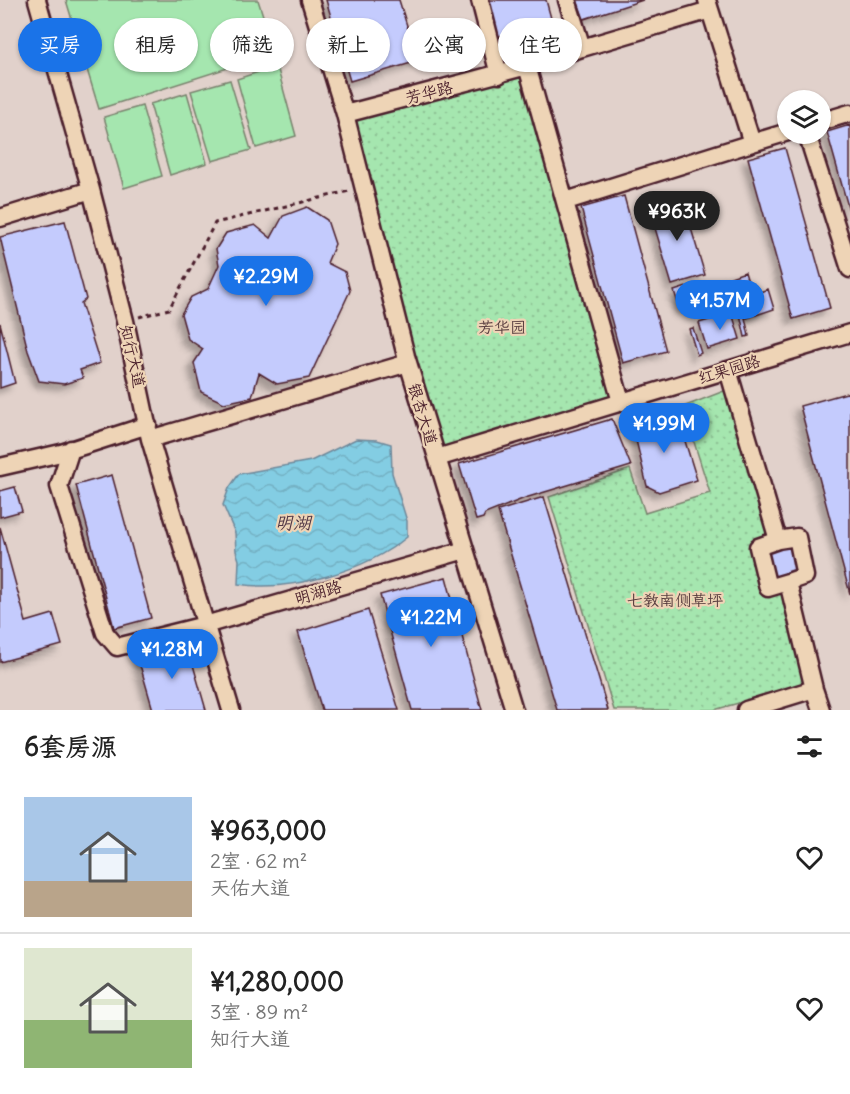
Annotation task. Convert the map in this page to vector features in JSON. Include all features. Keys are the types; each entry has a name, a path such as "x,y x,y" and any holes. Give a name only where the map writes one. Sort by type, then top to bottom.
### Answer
{"street":[{"name":"知行大道","path":"37,0 92,190 125,321 149,432 231,710"},
{"name":"银杏大道","path":"310,0 345,114 408,363 514,710"},
{"path":"480,0 499,75"},
{"path":"567,0 573,18"},
{"path":"709,5 752,143"},
{"name":"芳华路","path":"582,48 709,5"},
{"name":"芳华路","path":"345,114 508,72"},
{"path":"529,72 621,402"},
{"path":"831,119 850,113"},
{"path":"566,201 777,135"},
{"path":"810,144 850,269"},
{"path":"0,218 92,190"},
{"name":"红果园路","path":"437,458 850,333"},
{"path":"0,467 149,432 408,363"},
{"path":"728,370 778,540"},
{"name":"明湖路","path":"71,449 59,486 105,633 117,647 205,625 465,550"},
{"path":"797,537 805,576 788,582 768,588 758,547 778,540 797,537"},
{"path":"788,582 821,710"},
{"path":"746,710 814,689"}],"path":[{"path":"125,321 168,309 215,223 363,187"}],"green space":[{"path":"66,0 258,0 264,18 210,18 210,72 215,72 99,109 88,72 102,72 102,18 71,18"},
{"path":"259,72 279,72 296,136 256,148 237,79"},
{"name":"芳华园","path":"530,74 620,396 435,453 351,112"},
{"path":"230,80 251,150 212,161 191,91"},
{"path":"187,93 207,163 170,175 150,104"},
{"path":"142,106 162,176 124,188 104,117"},
{"name":"七教南侧草坪","path":"729,389 809,683 714,710 614,710 549,497 630,469 645,513 710,493 683,407"}],"water":[{"name":"明湖","path":"356,439 377,440 391,444 392,473 407,521 407,537 371,560 327,576 281,585 238,584 239,560 235,533 223,505 229,488 239,474 311,461"}],"building":[{"path":"326,0 399,0 405,18 402,18 402,66 390,69 390,18 331,18"},
{"path":"483,0 546,0 551,18 498,18 498,37 493,38"},
{"path":"577,0 643,0 584,19"},
{"path":"347,72 381,72 350,81"},
{"path":"850,125 850,214 830,144 831,131"},
{"path":"785,148 830,308 793,319 748,158"},
{"path":"624,196 666,351 623,363 581,208"},
{"path":"682,198 705,275 672,285 649,208"},
{"path":"307,207 327,220 335,244 327,263 345,272 350,291 309,378 277,384 259,373 252,397 224,403 201,392 194,363 203,349 188,339 181,314 191,297 208,289 219,265 216,249 226,233 255,225 271,238 283,216"},
{"path":"65,221 86,299 81,303 100,363 80,370 83,378 64,384 39,381 28,351 0,237"},
{"path":"745,272 751,292 738,296 731,277"},
{"path":"696,284 702,302 680,309 674,291"},
{"path":"768,289 774,309 747,318 741,299"},
{"path":"732,313 740,339 707,349 699,323"},
{"path":"744,313 749,336 745,337 740,314"},
{"path":"0,323 15,383 0,388"},
{"path":"693,328 701,353 697,355 689,329"},
{"path":"850,392 850,594 800,406"},
{"path":"677,415 697,480 659,492 647,486 635,436 637,424"},
{"path":"612,419 631,466 525,498 476,520 459,464"},
{"path":"112,475 151,618 114,628 76,485"},
{"path":"15,487 22,511 0,517 0,491"},
{"path":"544,497 608,710 557,710 498,511"},
{"path":"0,527 26,622 53,614 62,645 0,662"},
{"path":"792,544 800,574 771,582 763,551"},
{"path":"446,577 482,710 412,710 380,595"},
{"path":"368,610 399,710 322,710 298,632"},
{"path":"187,644 206,710 153,710 138,658"}]}
